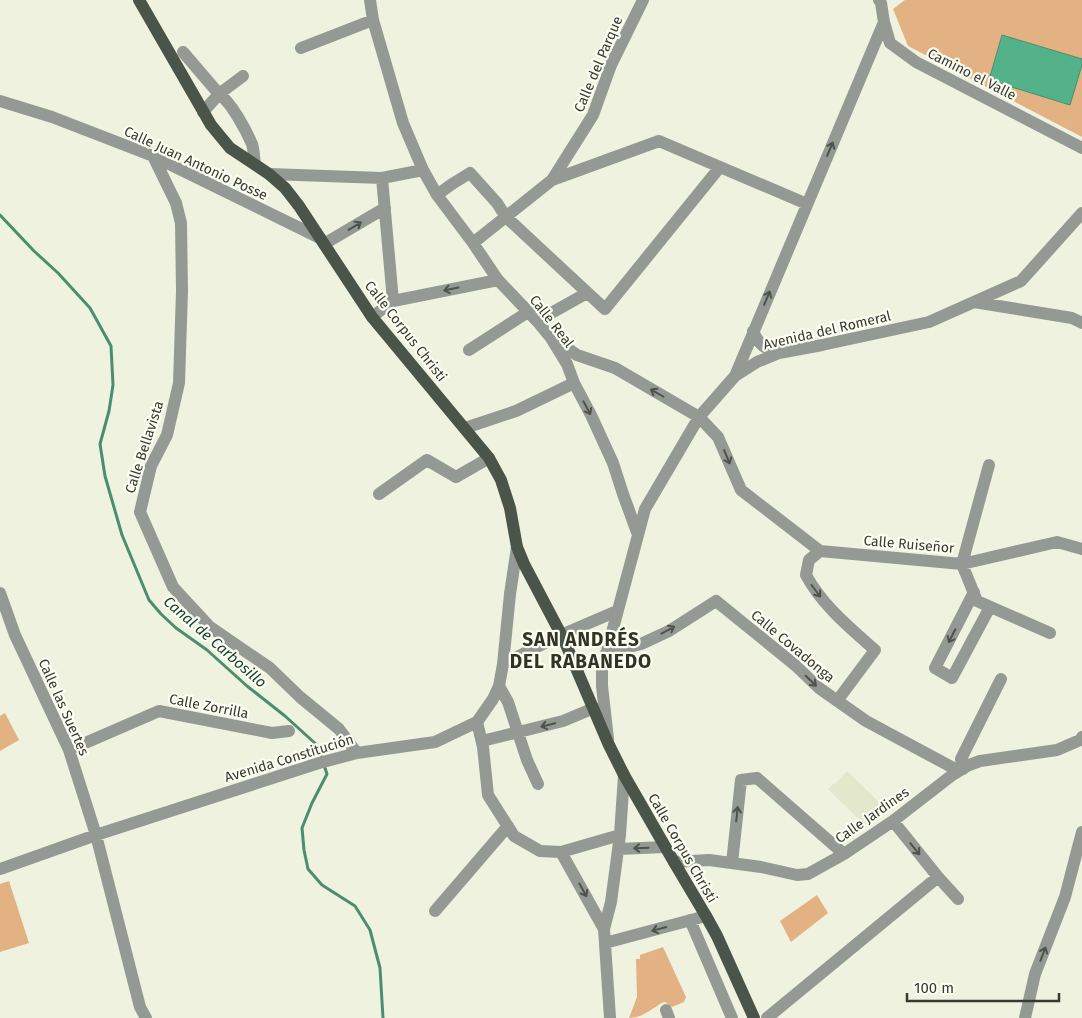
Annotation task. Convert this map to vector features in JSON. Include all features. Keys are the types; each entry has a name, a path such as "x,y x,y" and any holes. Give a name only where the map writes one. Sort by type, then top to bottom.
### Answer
{"main road":[{"name":"Calle Corpus Christi","path":"139,0 211,125 230,148 269,174 289,194 372,317 489,458 501,480 510,508 518,547 529,573 561,635 608,743 624,775 717,936 754,1018"}],"street":[{"name":"Calle Real","path":"370,0 373,20 403,123 423,170 437,195 473,242 498,280 537,321 567,364 574,383 613,462 638,535"},
{"name":"Calle del Parque","path":"473,242 552,180 593,115 611,66 643,0"},
{"name":"Camino el Valle","path":"883,1 884,22 890,42 916,62 1082,148"},
{"path":"301,48 373,20"},
{"path":"734,376 884,22"},
{"path":"183,52 232,107 252,145 255,164"},
{"path":"203,112 219,94 243,76"},
{"name":"Calle Juan Antonio Posse","path":"0,101 52,117 153,156 322,241"},
{"path":"552,180 659,141 807,204"},
{"name":"Calle Bellavista","path":"153,156 176,203 181,223 182,291 179,383 167,435 151,466 140,512 173,587 210,628 270,668 300,697 339,729 357,753"},
{"path":"437,195 470,173 497,203 506,217 605,309 720,167"},
{"path":"269,174 382,178 423,170"},
{"path":"382,178 393,301"},
{"path":"322,241 385,208"},
{"name":"Avenida del Romeral","path":"608,743 602,670 645,509 699,417 734,376 757,362 779,353 930,322 1021,281 1082,213"},
{"path":"372,317 393,301 498,280"},
{"path":"537,321 587,293"},
{"path":"974,302 1072,318 1082,323"},
{"path":"469,350 528,312"},
{"path":"753,331 757,341 768,349 779,353"},
{"path":"548,335 577,355 616,368 699,417 718,438 741,490 820,551 809,560 806,575 814,590 843,622 875,650 837,700"},
{"path":"465,428 516,411 574,383"},
{"path":"379,494 427,460 456,477 489,458"},
{"path":"989,465 962,564 977,601 1050,633"},
{"name":"Calle Ruiseñor","path":"820,551 962,564 1057,542 1082,549"},
{"name":"Avenida Constitución","path":"0,869 96,835 319,763 357,753 435,742 477,722 493,699 499,686 518,547"},
{"path":"512,582 529,573"},
{"path":"974,592 935,668 952,678 990,607"},
{"name":"Calle las Suertes","path":"0,593 15,635 70,750 96,835 140,1007 146,1018"},
{"name":"Calle Covadonga","path":"606,653 641,644 669,631 716,601 795,665 819,688 866,721 961,770"},
{"path":"503,664 561,635 618,611"},
{"path":"961,770 961,759 1002,679"},
{"path":"499,686 508,702 527,760 538,784"},
{"path":"587,692 602,686"},
{"path":"482,741 564,721 594,708"},
{"name":"Calle Zorrilla","path":"70,750 159,711 272,733 290,732"},
{"path":"477,722 482,741 488,795 514,836 540,851 562,852 620,835"},
{"name":"Calle Jardines","path":"674,862 709,860 761,867 797,875 808,874 844,854 893,822 961,770 980,761 1057,750 1081,738"},
{"path":"610,1018 604,928 611,902 620,835 624,775"},
{"path":"732,863 741,780 757,778 844,854"},
{"path":"893,822 958,899"},
{"path":"435,911 508,826"},
{"path":"1025,1018 1035,974 1065,897 1082,832"},
{"path":"618,849 665,847"},
{"path":"562,852 604,928"},
{"path":"767,1018 938,877"},
{"path":"605,943 706,916"},
{"path":"690,920 732,1018"}],"shaded area":[{"path":"905,0 1082,0 1082,137 908,46 893,9"},
{"path":"1002,35 1082,59 1082,65 1070,105 989,80"},
{"path":"5,713 19,740 0,751 0,716"},
{"path":"847,771 884,807 867,827 828,789"},
{"path":"9,881 29,943 0,952 0,884"},
{"path":"817,895 828,913 791,942 780,921"},
{"path":"663,947 686,997 684,1002 672,1007 663,1002 642,1015 629,1018 637,997 636,959 640,959 640,955"}],"waterway":[{"name":"Canal de Carbosillo","path":"0,215 90,308 111,346 113,385 109,411 100,444 105,476 122,535 149,600 176,628 207,650 317,745 322,759"},
{"name":"Canal de Carbosillo","path":"324,765 327,774 302,828 308,869 322,885 355,906 370,930 380,968 383,1018"}],"district":[{"name":"SAN ANDRÉS DEL RABANEDO","path":"581,650"}]}
